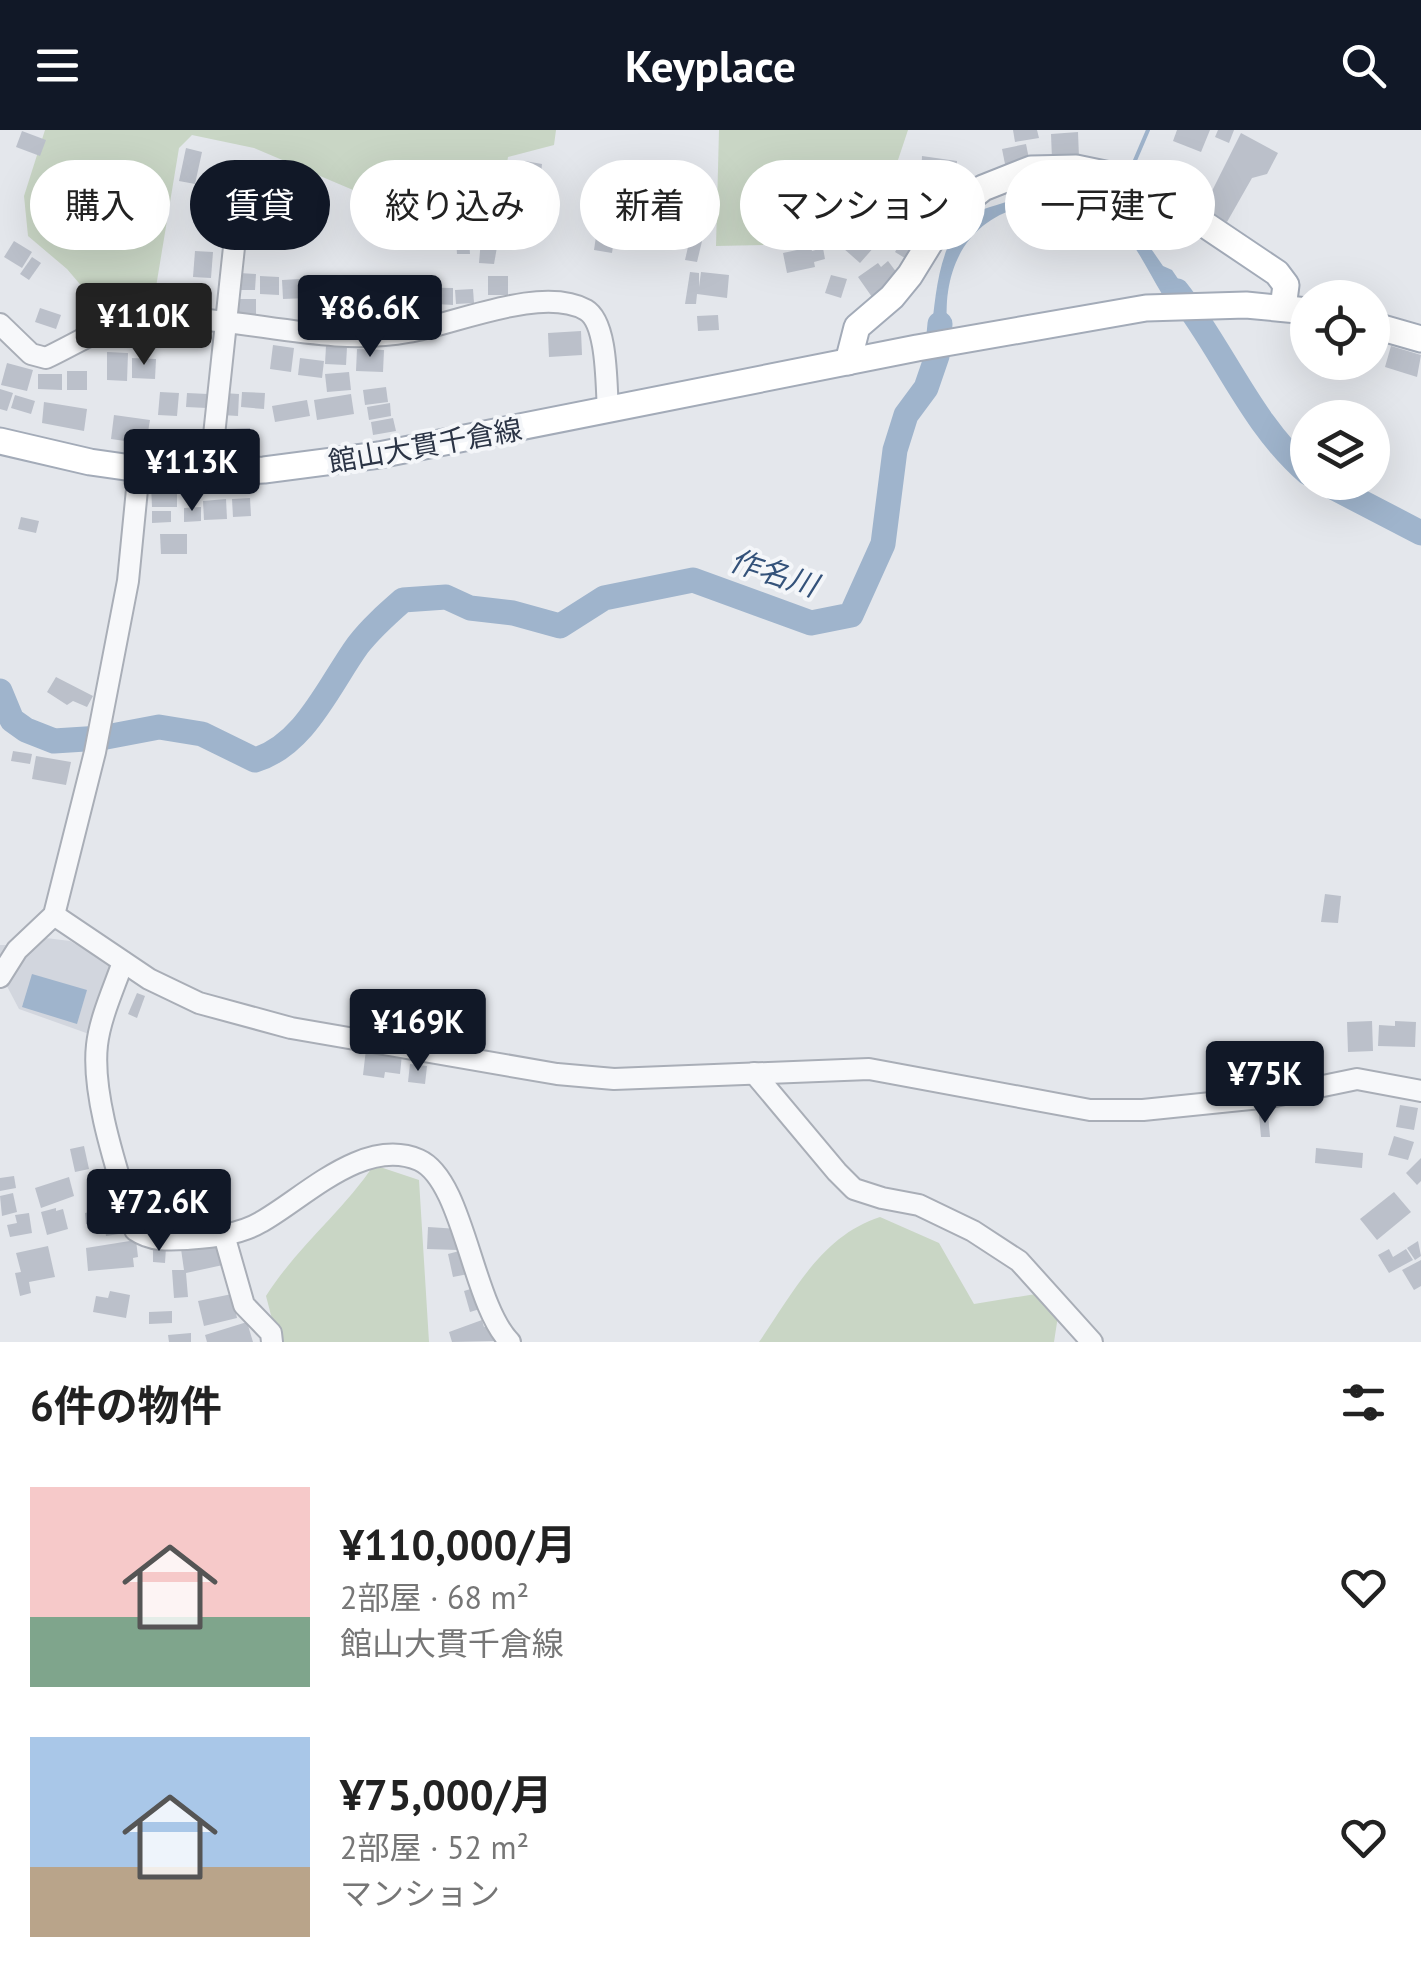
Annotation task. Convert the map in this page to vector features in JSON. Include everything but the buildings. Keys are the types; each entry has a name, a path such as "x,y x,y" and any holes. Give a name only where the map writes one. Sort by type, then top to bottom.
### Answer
{"main road":[{"name":"館山大貫千倉線","path":"848,362 857,327 892,297 936,230 965,199 999,179 1031,169 1076,168 1126,178 1152,190 1278,273 1290,296"},
{"name":"館山大貫千倉線","path":"0,441 139,469 210,473 264,470 379,455 954,341 1160,308 1290,310"},
{"path":"1390,330 1421,339"}],"street":[{"path":"210,473 234,250"},
{"path":"0,324 31,354 46,358 129,319 147,315 358,338 408,332 548,301 573,304 590,312 600,326 608,410"},
{"path":"0,976 17,950 54,915 96,752 128,581 139,469"},
{"path":"54,915 124,962 199,1003 256,1020 363,1042 584,1077 869,1069 1090,1110 1143,1110 1252,1099 1357,1079 1421,1092"},
{"path":"124,962 97,1044 97,1060 111,1146 136,1230 162,1240 224,1235 260,1224 303,1192 360,1161 399,1156 420,1160 434,1171 460,1221 492,1319 510,1342"},
{"path":"754,1073 854,1188 919,1205 973,1231 1019,1261 1092,1342"},
{"path":"224,1235 244,1305 271,1333 272,1342"}],"shaded area":[{"path":"46,938 70,941 114,966 89,1034 19,1009 0,973 0,945 32,945"}],"green space":[{"path":"45,130 556,130 554,145 508,160 350,160 350,189 330,180 330,160 282,160 254,148 192,135 179,148 170,202 170,160 35,160"},
{"path":"719,130 908,130 898,160 740,160 740,245 720,246"},
{"path":"30,177 30,238 28,236 24,196"},
{"path":"45,250 162,250 156,287 107,316 67,269"},
{"path":"374,1165 419,1180 429,1342 278,1342 266,1296"},
{"path":"880,1217 939,1243 974,1304 1048,1292 1058,1316 1054,1342 759,1342 825,1252 859,1226"}],"water":[{"path":"1005,202 1005,213 985,225 985,209"},
{"path":"947,250 962,250 952,272 946,330 931,333 939,278"},
{"path":"1136,250 1152,250 1187,292 1162,294"},
{"path":"32,974 87,990 77,1024 22,1007"}],"waterway":[{"path":"1135,160 1148,130"},
{"name":"作名川","path":"1177,291 1254,409 1290,455"},
{"name":"作名川","path":"0,691 12,720 54,741 101,738 159,727 202,734 255,760 273,752 302,728 358,645 403,600 446,597 470,608 513,613 560,626 604,598 693,580 811,623 851,615 883,544 895,450 906,415 926,388 937,356 940,324"},
{"name":"作名川","path":"1358,500 1421,533"}]}
